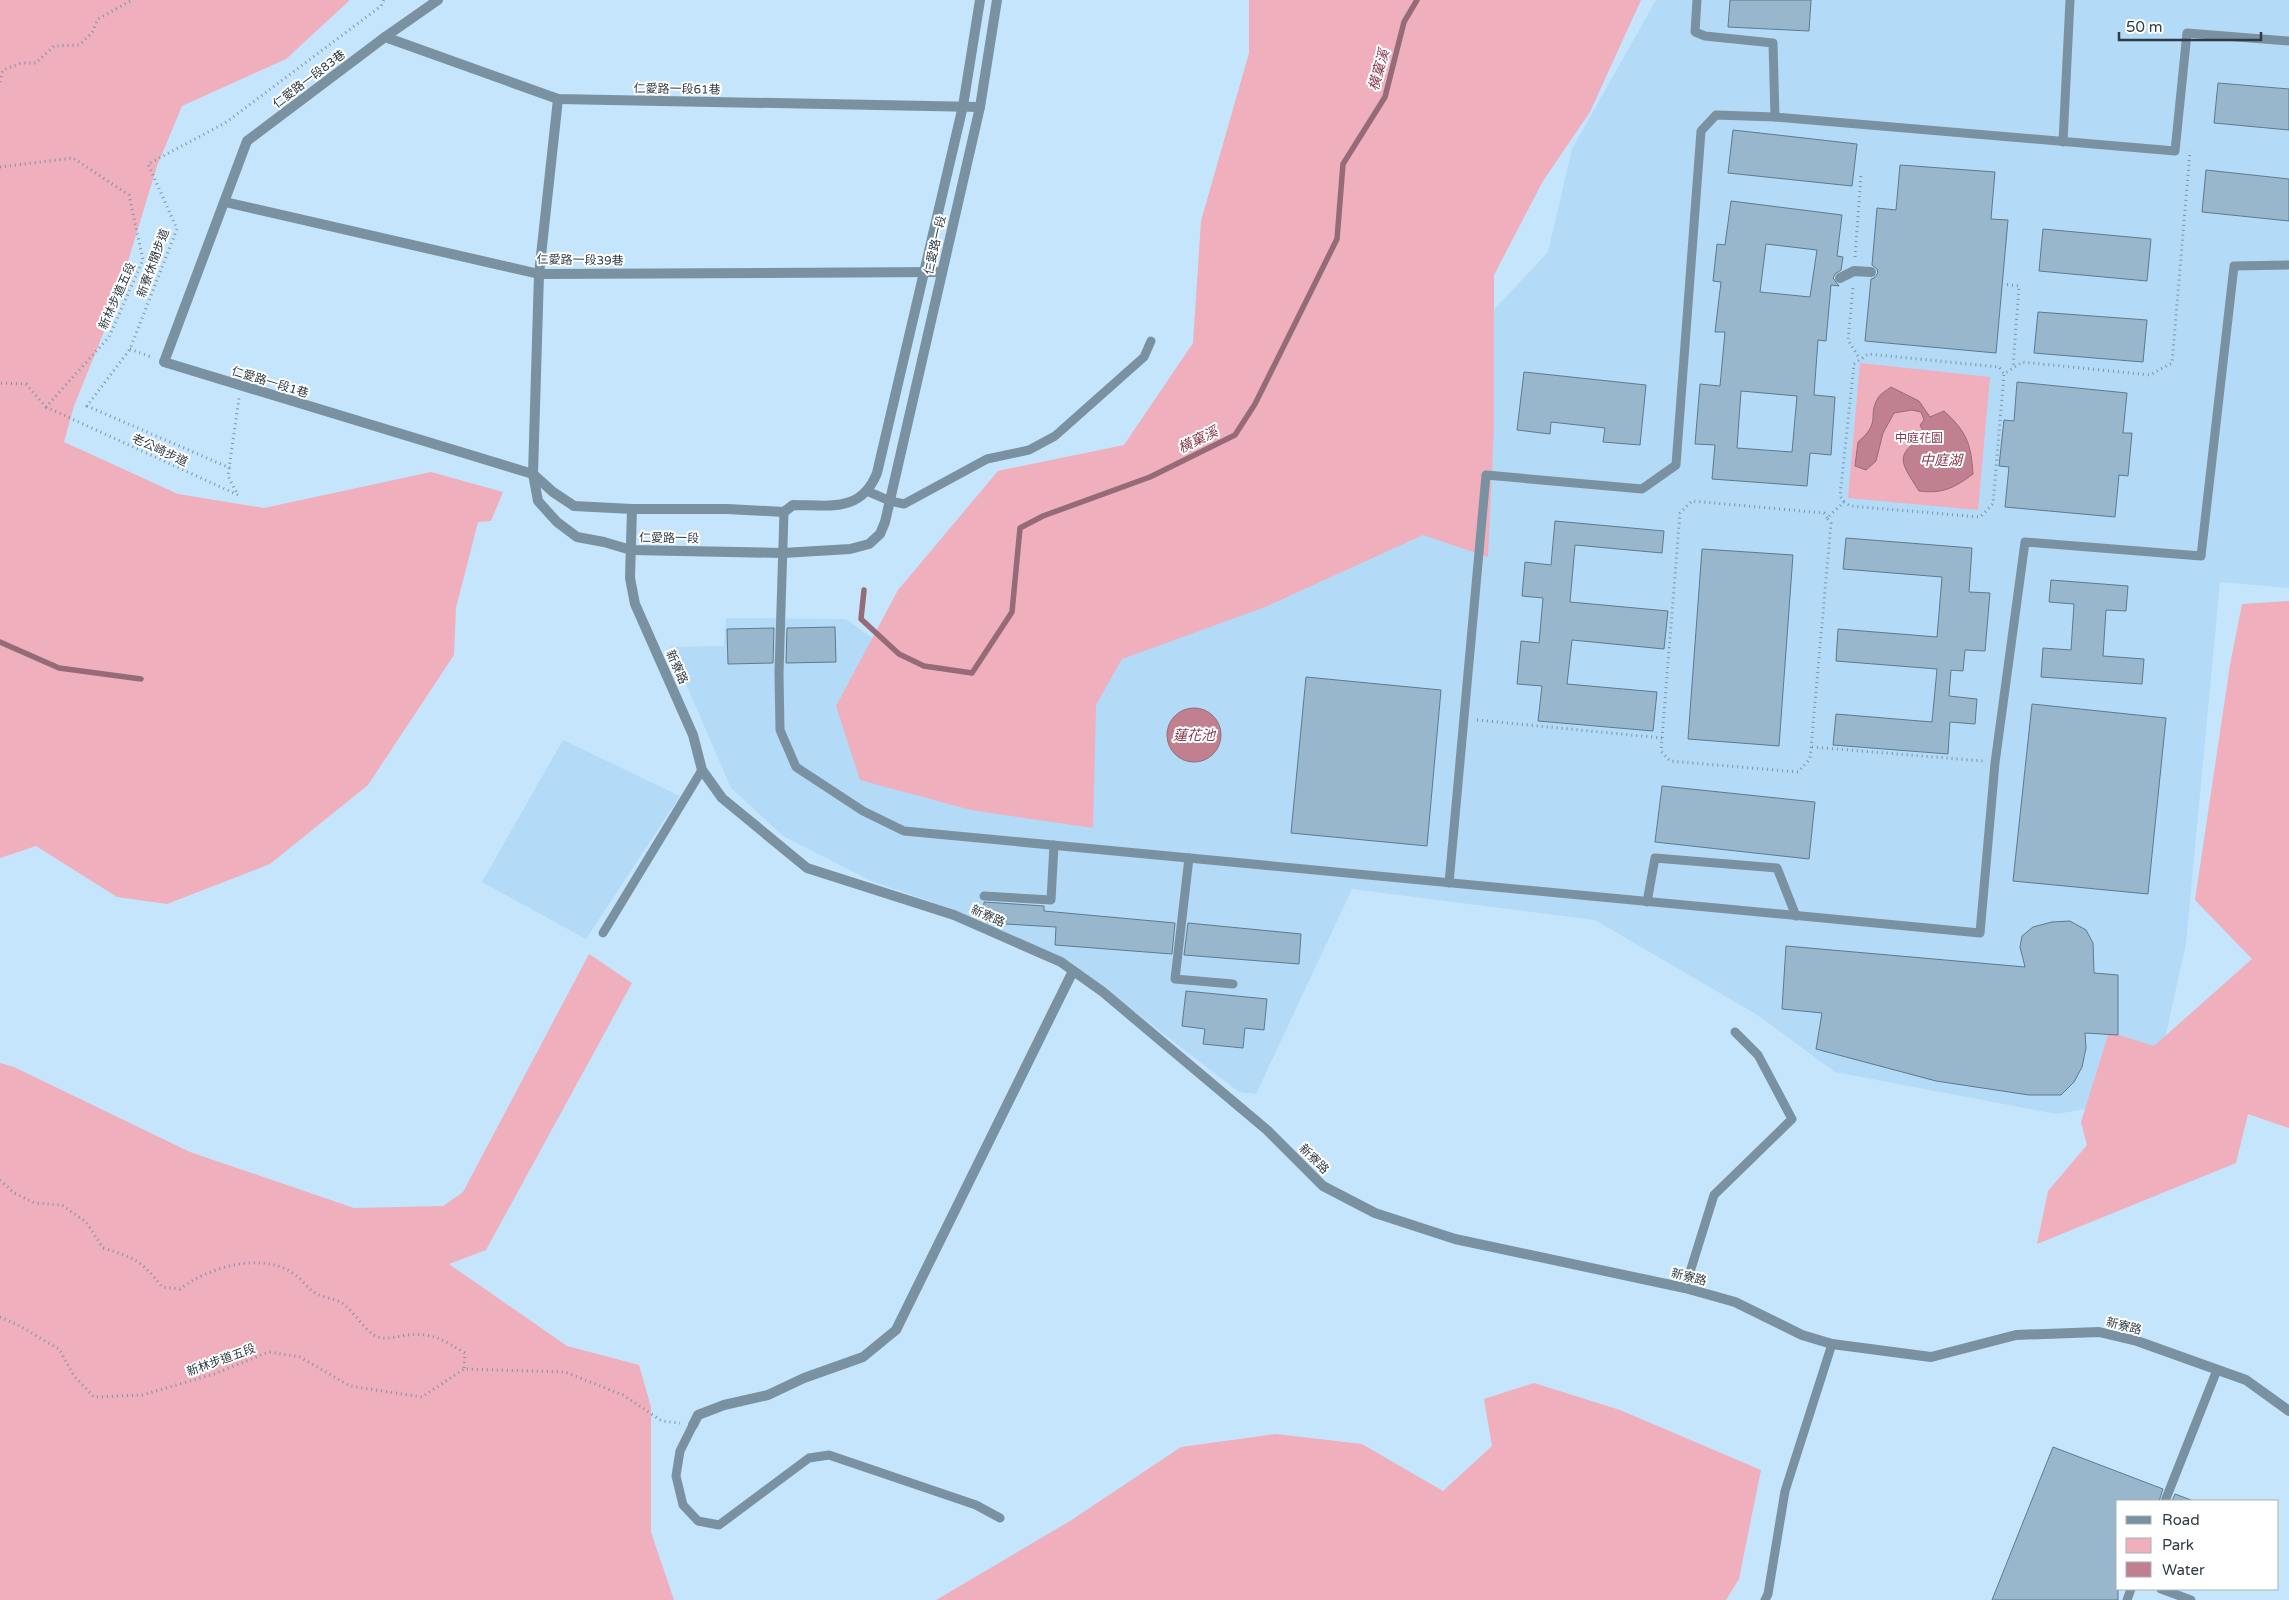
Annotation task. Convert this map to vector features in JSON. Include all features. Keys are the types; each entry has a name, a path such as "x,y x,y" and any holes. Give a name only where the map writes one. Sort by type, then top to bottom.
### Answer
{"street":[{"name":"仁愛路一段83巷","path":"225,202 248,141 385,37 438,0"},
{"name":"仁愛路一段","path":"867,491 873,484 881,462 925,272 963,106 980,0"},
{"name":"仁愛路一段","path":"558,99 539,274 533,474 538,502 557,522 577,536 631,550 783,553 850,549 868,544 880,534 885,522 980,106 997,0"},
{"name":"仁愛路一段61巷","path":"385,37 558,99 980,106"},
{"name":"仁愛路一段39巷","path":"225,202 539,274 942,272"},
{"path":"164,362 225,202"},
{"path":"1840,278 1854,271 1871,272"},
{"name":"仁愛路一段1巷","path":"164,362 241,387 533,474"},
{"path":"533,474 553,492 574,506 632,509 727,509 784,512 793,505 840,505 852,503 867,491"},
{"name":"新寮路","path":"632,509 630,578 635,604 692,735 702,770 722,798 807,868 954,915 1061,962 1103,992 1267,1130 1322,1186 1375,1213 1454,1239 1684,1288 1734,1302 1802,1336 1832,1344 1931,1357 2016,1336 2099,1332 2137,1341 2246,1380 2289,1411"},
{"path":"693,1426 698,1415 724,1405 768,1394 804,1378 863,1357 896,1330 1073,971"}],"lane":[{"path":"1697,0 1695,32 1705,36 1773,43 1775,117"},
{"path":"2063,142 2070,0"},
{"path":"1449,883 1486,475 1642,490 1676,465 1701,131 1716,115 1775,117 2175,151 2187,33 2289,41"},
{"path":"784,512 779,673 780,730 796,767 863,811 904,831 1980,933 1995,762 2025,542 2201,556 2234,266 2289,266"},
{"path":"867,491 890,501 904,504 987,458 1029,450 1055,436 1144,357 1152,341"},
{"path":"603,933 702,770"},
{"path":"984,896 1050,900 1054,845"},
{"path":"1189,858 1175,979 1233,984"},
{"path":"1647,902 1655,858 1777,868 1796,916"},
{"path":"1684,1288 1714,1195 1792,1119 1758,1055 1734,1032"},
{"path":"1765,1600 1768,1594 1785,1492 1832,1344"},
{"path":"2165,1500 2217,1370"},
{"path":"693,1426 680,1451 676,1476 683,1505 698,1521 719,1525 809,1458 829,1455 976,1505 1000,1518"},
{"path":"2164,1590 2190,1600"}],"path":[{"path":"0,82 3,70 22,63 36,63 54,46 79,45 92,33 98,19 132,0"},
{"name":"新寮休閒步道","path":"230,468 87,406 130,349 177,229 148,164 225,123 382,6 384,0"},
{"path":"2004,374 2022,362 2150,375 2172,363 2191,148"},
{"name":"新林步道五段","path":"0,168 73,158 129,195 143,260 109,337 46,407"},
{"path":"2002,284 2019,286 2013,368"},
{"path":"130,349 164,362"},
{"path":"1868,354 1998,367 2004,374 1993,504 1980,517 1850,506 1844,502 1840,496 1854,364 1868,354"},
{"path":"0,383 26,384 46,407"},
{"path":"230,468 241,387"},
{"name":"老公崎步道","path":"46,407 238,496 228,476 230,468"},
{"path":"1692,501 1824,513 1831,523 1810,759 1798,772 1670,761 1661,750 1662,738 1680,513 1692,501"},
{"path":"1827,518 1844,502"},
{"path":"1464,719 1662,738"},
{"path":"1812,747 1995,762"},
{"path":"0,1180 14,1193 35,1203 62,1206 86,1222 102,1248 132,1257 146,1266 162,1287 180,1289 197,1276 222,1268 249,1264 274,1264 295,1274 314,1293 342,1303 376,1337 394,1339 408,1335 434,1335 465,1352 464,1369 565,1372 623,1395 662,1421 693,1426"},
{"name":"新林步道五段","path":"0,1317 59,1349 74,1376 94,1397 142,1395 214,1374 269,1352 300,1357 350,1386 422,1397 464,1369"}],"shaded area":[{"path":"1656,0 2289,0 2289,588 2220,582 2186,943 2152,1098 2056,1114 1835,1072 1759,1016 1595,920 1352,889 1256,1094 1239,1092 1069,961 955,910 871,881 783,836 731,788 670,647 724,646 726,618 846,619 914,669 1419,390 1548,252 1572,149"},
{"path":"563,740 680,796 586,939 482,882"}],"green space":[{"path":"0,0 350,0 286,59 182,106 157,166 115,304 74,406 64,442 178,494 264,508 431,472 503,492 491,521 478,522 456,608 454,655 368,785 270,864 167,904 117,897 36,846 0,858"},
{"path":"1249,0 1641,0 1590,112 1543,181 1494,275 1494,428 1488,557 1423,535 1265,607 1122,659 1096,705 1093,828 971,810 860,780 836,706 898,590 998,471 1124,445 1193,343 1201,221 1249,53"},
{"name":"中庭花園","path":"1860,363 1990,377 1978,510 1848,498"},
{"path":"2289,601 2289,1128 2248,1114 2236,1163 2037,1244 2048,1191 2087,1145 2081,1122 2109,1032 2154,1046 2252,959 2195,900 2230,665 2242,604"},
{"path":"589,954 632,983 486,1250 449,1264 567,1346 639,1365 651,1407 651,1532 674,1600 0,1600 0,1063 14,1067 190,1152 354,1208 443,1206 463,1192"},
{"path":"1534,1383 1620,1410 1761,1470 1739,1579 1726,1600 936,1600 1070,1521 1181,1447 1276,1434 1362,1444 1443,1491 1492,1446 1484,1399"}],"water":[{"name":"中庭湖","path":"1891,387 1919,401 1930,417 1944,411 1958,425 1969,446 1973,474 1960,483 1942,491 1919,491 1908,473 1903,460 1904,454 1908,449 1925,435 1920,425 1924,420 1921,412 1912,410 1894,413 1883,433 1876,461 1866,470 1855,466 1858,442 1870,429 1875,404 1880,395"},
{"name":"蓮花池","path":"1194,708 1204,710 1213,716 1219,725 1221,735 1219,745 1213,754 1204,760 1194,762 1184,760 1175,754 1169,745 1167,735 1169,725 1175,716 1184,710"}],"building":[{"path":"1730,0 1811,0 1809,31 1728,27"},
{"path":"2218,83 2289,89 2289,130 2214,123"},
{"path":"1733,130 1857,144 1852,186 1728,173"},
{"path":"1900,165 1995,172 1991,219 2008,220 1996,353 1865,341 1871,279 1878,273 1877,269 1872,265 1877,208 1896,210"},
{"path":"2206,170 2289,179 2289,221 2202,212"},
{"path":"1731,201 1842,215 1837,256 1843,257 1841,270 1833,278 1839,286 1831,285 1826,341 1818,340 1814,395 1835,397 1831,455 1810,453 1807,486 1712,479 1715,445 1695,444 1700,384 1720,386 1725,332 1715,332 1721,282 1713,281 1717,244 1725,245","holes":["1766,244 1817,250 1810,297 1760,292","1741,391 1797,396 1792,452 1737,448"]},
{"path":"2043,229 2151,239 2147,281 2039,271"},
{"path":"2038,312 2147,320 2143,362 2034,353"},
{"path":"1524,372 1646,385 1640,445 1603,442 1605,428 1551,422 1550,434 1517,430"},
{"path":"2017,382 2127,393 2123,433 2132,433 2128,476 2119,475 2115,517 2005,507 2009,467 1999,466 2004,420 2014,421"},
{"path":"1555,521 1664,531 1662,553 1575,545 1570,602 1668,611 1664,649 1572,640 1567,684 1657,692 1653,731 1538,721 1542,686 1517,684 1521,641 1539,643 1543,598 1522,596 1525,562 1551,565"},
{"path":"1846,538 1972,548 1969,592 1990,593 1985,651 1965,650 1963,671 1951,670 1949,696 1977,699 1975,724 1950,722 1948,754 1833,745 1836,714 1932,722 1937,669 1836,661 1838,629 1937,637 1942,577 1843,569"},
{"path":"1702,549 1793,555 1779,746 1688,739"},
{"path":"2051,580 2128,586 2126,611 2106,610 2103,656 2144,659 2142,684 2041,677 2043,648 2071,650 2074,604 2049,602"},
{"path":"835,627 836,662 786,663 787,628"},
{"path":"774,628 773,663 728,664 727,629"},
{"path":"1306,677 1441,690 1427,846 1291,833"},
{"path":"2032,704 2166,718 2148,894 2013,881"},
{"path":"1662,786 1815,802 1809,859 1655,842"},
{"path":"984,902 1044,906 1044,911 1175,923 1172,954 1055,945 1056,927 988,923 983,920"},
{"path":"2070,921 2086,930 2093,943 2094,973 2118,975 2118,1035 2085,1033 2086,1048 2082,1067 2074,1082 2061,1095 2029,1095 1936,1081 1816,1049 1822,1013 1782,1009 1786,946 2025,967 2020,947 2022,936 2033,927 2052,922"},
{"path":"1188,923 1301,934 1299,964 1184,955"},
{"path":"1186,991 1267,999 1264,1030 1245,1028 1243,1048 1203,1044 1205,1029 1182,1026"},
{"path":"2053,1447 2163,1489 2159,1500 2116,1500 2116,1590 2118,1590 2118,1600 1992,1600"},
{"path":"2175,1494 2191,1500 2172,1500"}],"waterway":[{"name":"橫窠溪","path":"864,590 861,619 899,654 924,666 972,673 1012,612 1020,528 1043,516 1150,477 1235,435 1255,404 1337,239 1343,164 1385,97 1404,22 1417,0"},
{"path":"0,642 59,668 141,679"}]}
